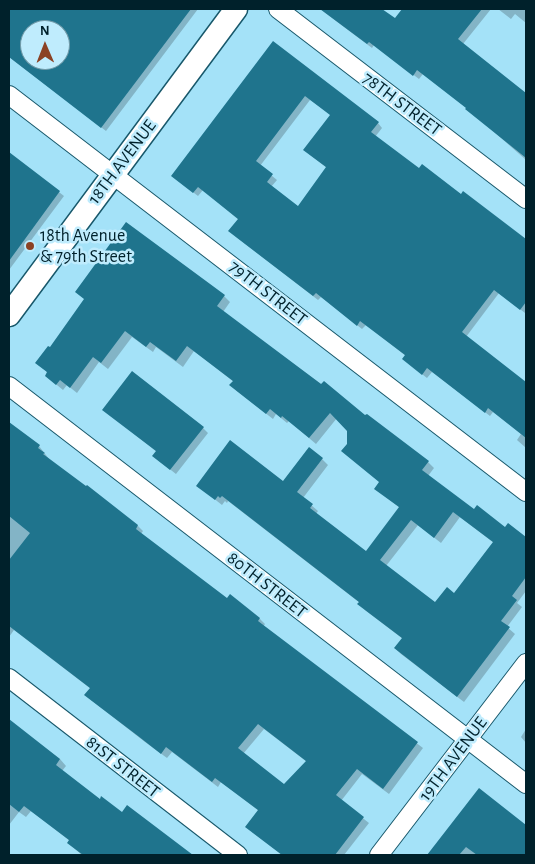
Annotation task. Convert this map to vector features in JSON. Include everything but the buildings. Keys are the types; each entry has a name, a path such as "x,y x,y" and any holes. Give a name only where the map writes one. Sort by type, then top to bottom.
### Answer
{"street":[{"name":"18TH AVENUE","path":"9,315 236,9"},
{"name":"78TH STREET","path":"278,9 526,199"},
{"name":"79TH STREET","path":"9,95 526,492"},
{"name":"80TH STREET","path":"9,386 526,784"},
{"name":"19TH AVENUE","path":"379,855 526,663"},
{"name":"81ST STREET","path":"9,678 238,855"}],"place":[{"name":"18th Avenue & 79th Street","path":"30,246"}]}
